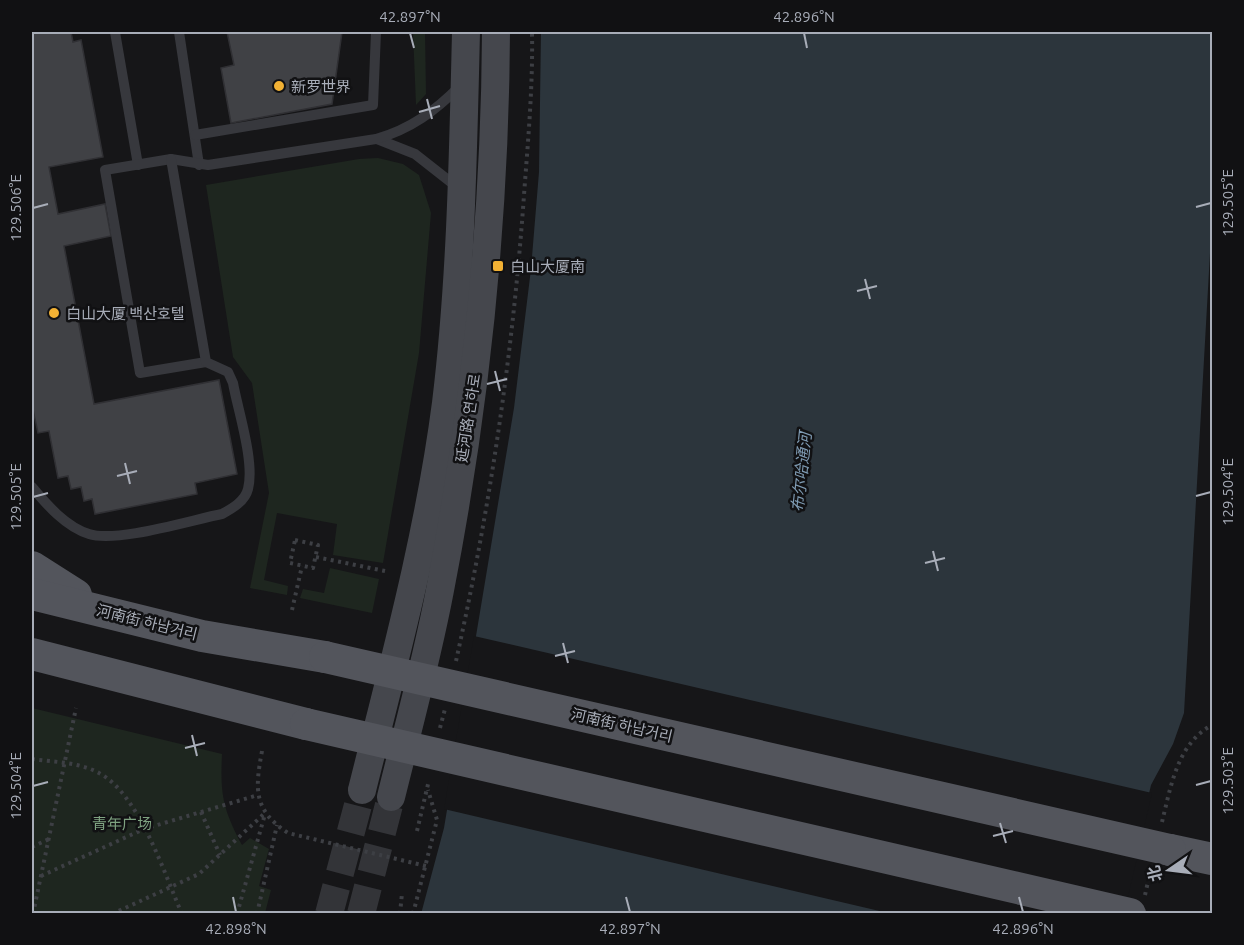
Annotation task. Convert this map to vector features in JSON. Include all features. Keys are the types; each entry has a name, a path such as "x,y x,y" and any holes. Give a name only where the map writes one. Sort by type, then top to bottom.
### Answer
{"main road":[{"name":"延河路 연하로","path":"363,790 406,613 438,448 456,308 466,32"},
{"name":"延河路 연하로","path":"391,797 440,591 479,345 490,218 496,32"},
{"path":"32,567 103,611"},
{"name":"河南街 하남거리","path":"32,594 202,636 325,657 1161,850 1212,859"},
{"path":"32,654 306,723 1137,908"}],"lane":[{"path":"116,32 138,165"},
{"path":"179,32 199,165"},
{"path":"195,135 373,105 376,32"},
{"path":"32,487 48,507 78,528 102,536 120,535 222,514 234,507 248,489 250,470 233,383 228,372 206,362 140,373 105,170 171,159 199,165 376,139 399,131 427,116 465,82"},
{"path":"376,139 415,154 462,191"},
{"path":"171,159 206,362"}],"path":[{"path":"295,540 318,545 313,568 302,566 290,563 295,540"},
{"path":"316,557 385,571"},
{"path":"292,610 302,566"},
{"path":"33,914 76,708"},
{"path":"1137,908 1161,850 1173,774 1186,749 1212,725"},
{"path":"262,752 258,795 265,813 288,833 426,866"},
{"path":"32,759 65,763 99,773 118,788 144,829 182,914"},
{"path":"413,914 437,820 427,788"},
{"path":"41,876 144,829 258,795"},
{"path":"201,812 220,855"},
{"path":"112,914 200,874 265,813"},
{"path":"237,914 265,813"},
{"path":"258,913 277,825"},
{"path":"32,847 48,839"},
{"path":"400,914 402,893"}],"green space":[{"path":"413,32 425,32 426,94 416,105"},
{"path":"378,158 403,164 419,175 431,213 419,353 383,563 333,555 337,524 277,513 264,580 288,586 287,595 250,588 269,493 252,383 233,357 206,185 359,159"},
{"path":"330,568 379,579 372,613 300,598 303,589 324,593"},
{"name":"青年广场","path":"32,708 222,754 224,801 242,845 250,838 269,849 259,886 271,890 265,913 32,913"}],"water":[{"name":"布尔哈通河","path":"541,32 1212,32 1212,218 1184,713 1173,744 1151,785 1121,913 421,914 444,828 514,408 531,269 539,172"}],"pier":[{"path":"474,636 1152,793 1124,914 888,913 444,809"}],"building":[{"name":"白山大厦 백산호텔","path":"32,32 71,32 73,42 81,40 103,157 49,167 58,214 105,204 111,236 64,246 94,404 219,380 237,474 195,483 197,494 95,514 92,499 84,501 81,487 71,489 68,476 58,478 49,431 38,433 32,405"},
{"name":"新罗世界","path":"227,32 342,32 332,104 231,123 221,68 234,65"}],"tunnel":[{"path":"329,914 362,790"},
{"path":"361,914 391,797"}],"place":[{"name":"新罗世界","path":"279,86"},
{"name":"白山大厦南","path":"498,266"},
{"name":"白山大厦 백산호텔","path":"54,313"}]}
